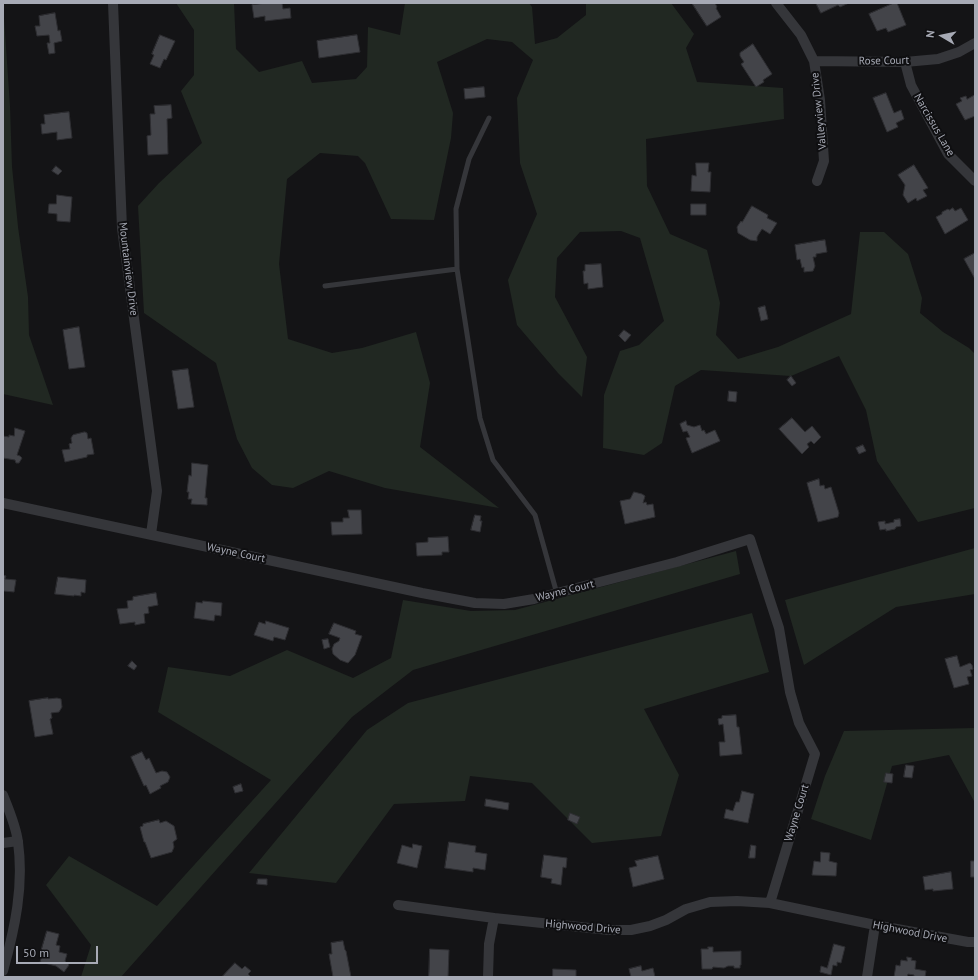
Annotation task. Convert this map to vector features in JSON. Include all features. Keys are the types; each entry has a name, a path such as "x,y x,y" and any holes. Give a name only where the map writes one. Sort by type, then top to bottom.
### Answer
{"street":[{"name":"Mountainview Drive","path":"113,3 122,228 157,491 151,534"},
{"name":"Valleyview Drive","path":"776,3 801,35 814,61 820,100 824,161 817,181"},
{"name":"Rose Court","path":"814,61 905,62 938,59 959,52 975,43"},
{"name":"Narcissus Lane","path":"905,62 911,85 948,154 975,181"},
{"name":"Wayne Court","path":"3,503 422,593 475,603 504,604 557,594 672,563 750,539 779,628 793,704 799,723 815,754 770,903"},
{"path":"3,795 18,841 20,892 16,917 3,971"},
{"path":"3,843 18,841"},
{"name":"Highwood Drive","path":"398,905 494,918 609,930 631,930 650,926 686,909 710,902 737,901 770,903 875,925 975,942"},
{"path":"488,977 489,944 494,918"},
{"path":"866,977 875,925"}],"lane":[{"path":"489,118 469,159 456,209 457,269 480,418 493,460 535,515 557,594"},
{"path":"325,286 457,269"}],"shaded area":[{"path":"3,3 10,106 12,167 18,227 28,297 29,335 53,405 3,394"},
{"path":"176,3 234,3 236,49 259,72 302,61 312,83 356,79 367,67 368,27 400,35 405,3 529,3 532,7 535,44 557,38 586,15 586,3 671,3 694,34 686,48 697,82 783,88 784,119 646,139 647,186 670,234 707,250 720,303 716,335 738,359 778,347 851,314 860,232 884,232 908,254 922,298 920,313 943,332 969,348 975,354 975,508 918,522 877,461 866,410 839,356 791,376 701,370 675,386 662,443 644,455 603,448 604,395 620,351 639,345 664,321 640,238 621,231 580,232 557,258 555,297 587,357 582,397 558,373 517,325 508,280 537,214 520,163 517,98 533,60 512,42 487,39 437,62 453,113 451,138 434,220 391,219 365,163 358,156 320,153 287,179 279,264 288,339 332,353 362,348 416,332 430,383 420,447 499,508 385,488 329,471 293,488 272,485 252,468 237,439 216,363 144,313 138,206 159,183 202,143 181,91 194,75 194,30"},
{"path":"975,548 975,594 896,607 804,665 785,600"},
{"path":"736,551 740,574 413,670 352,717 121,977 81,977 91,945 46,885 69,856 157,906 271,780 158,712 168,667 230,676 287,650 353,678 391,658 403,600 471,611 515,610"},
{"path":"752,613 769,672 644,709 679,775 661,836 592,843 532,783 470,776 465,801 394,804 336,883 249,873 367,730 408,703"},
{"path":"975,728 975,803 949,755 892,766 871,840 811,819 825,776 844,731"}],"building":[{"path":"282,3 283,9 290,8 291,18 265,21 265,16 254,18 252,5"},
{"path":"692,3 715,3 721,17 707,26"},
{"path":"816,3 849,3 840,7 838,5 821,13"},
{"path":"897,3 906,25 888,32 886,28 877,31 869,14"},
{"path":"55,13 58,31 60,30 62,41 54,43 55,53 49,54 47,43 50,43 49,35 37,36 35,26 40,26 39,16"},
{"path":"160,35 175,41 166,60 164,59 160,68 150,64 154,55 152,54"},
{"path":"357,35 360,52 319,58 317,41"},
{"path":"753,44 772,74 756,87 741,64 744,62 740,56 740,53"},
{"path":"484,87 485,97 465,99 464,89"},
{"path":"886,93 894,113 901,110 904,119 896,123 898,127 887,132 873,98"},
{"path":"975,95 975,116 965,120 956,104 962,101 960,98 966,96 967,99"},
{"path":"171,105 172,118 167,119 168,154 148,155 147,136 151,135 150,114 155,114 154,106"},
{"path":"69,112 72,138 57,140 57,132 42,134 41,124 45,124 44,115"},
{"path":"696,163 709,163 708,172 711,172 710,192 691,191 692,175 696,176"},
{"path":"914,165 928,188 923,190 927,196 917,201 916,198 908,203 903,195 905,185 898,175"},
{"path":"56,166 62,171 58,175 52,171"},
{"path":"57,195 72,197 70,222 57,221 57,214 48,213 49,204 56,204"},
{"path":"691,204 706,204 706,215 691,215"},
{"path":"752,206 768,215 767,218 777,223 770,234 762,229 757,237 757,241 750,240 738,233 737,227"},
{"path":"953,208 955,211 961,208 968,220 945,234 936,217 942,214 942,212"},
{"path":"825,240 827,252 816,254 816,257 813,257 815,266 813,271 804,272 804,267 802,268 800,259 797,260 795,245"},
{"path":"975,253 975,279 964,259"},
{"path":"601,264 603,287 588,289 588,283 584,284 583,271 585,271 585,265"},
{"path":"765,306 768,319 761,321 758,308"},
{"path":"79,327 85,367 69,369 63,330"},
{"path":"624,330 631,335 625,342 619,336"},
{"path":"188,369 194,407 178,409 172,371"},
{"path":"791,376 796,383 792,386 787,380"},
{"path":"729,391 737,392 736,402 728,401"},
{"path":"792,418 805,432 812,426 821,437 814,444 811,441 807,444 809,447 802,454 779,429"},
{"path":"686,421 687,425 694,427 700,425 702,431 704,430 706,434 715,430 720,441 692,453 686,438 690,437 687,431 683,432 680,424"},
{"path":"15,428 25,431 17,455 22,458 19,463 16,463 15,460 3,458 3,436 14,436"},
{"path":"85,432 87,433 88,439 91,438 94,454 65,462 62,450 70,449 69,444 72,443 71,438 73,435"},
{"path":"863,445 866,451 859,454 856,448"},
{"path":"192,463 208,465 205,498 207,498 207,505 191,504 192,499 188,499 189,492 187,492 189,475 191,476"},
{"path":"819,479 820,486 824,485 825,489 831,487 839,513 838,517 818,522 807,483"},
{"path":"634,492 645,496 643,503 646,502 647,505 653,504 655,517 625,524 620,501 630,499"},
{"path":"348,510 361,510 362,534 332,535 331,522 343,522 343,518 349,518"},
{"path":"475,515 481,516 480,521 482,521 480,532 471,530"},
{"path":"900,519 901,526 886,531 886,529 880,530 878,522 885,521 885,524"},
{"path":"448,537 449,552 442,552 442,555 417,556 416,543 428,542 428,538"},
{"path":"3,575 6,576 5,579 16,580 14,592 3,592"},
{"path":"58,577 86,580 85,593 81,592 81,596 55,594"},
{"path":"156,593 158,605 148,607 149,613 144,614 145,623 135,625 135,622 120,624 117,609 128,608 127,601 133,600 133,597"},
{"path":"203,601 222,603 221,616 215,615 214,621 194,618 196,602 202,603"},
{"path":"266,621 289,628 285,640 274,637 273,641 254,635 259,622 265,624"},
{"path":"334,623 356,631 355,634 362,636 355,655 348,663 340,660 333,654 332,649 334,644 339,641 340,638 329,634"},
{"path":"328,639 330,647 324,649 322,640"},
{"path":"957,656 960,667 970,663 973,669 970,670 972,676 967,677 969,684 954,688 945,659"},
{"path":"132,661 137,666 134,670 128,666"},
{"path":"48,698 61,699 62,707 59,712 51,713 52,718 50,719 53,734 35,737 29,701"},
{"path":"736,715 742,754 720,756 719,742 725,742 723,724 719,725 718,719 722,718 722,716"},
{"path":"142,752 146,760 149,758 156,773 162,771 167,772 170,777 168,782 160,786 161,788 150,794 146,785 144,786 131,757"},
{"path":"906,765 914,766 912,778 904,777"},
{"path":"886,773 893,774 892,783 884,782"},
{"path":"241,784 243,791 235,793 233,787"},
{"path":"742,791 754,794 748,823 724,818 726,809 733,811 736,802 739,802"},
{"path":"486,799 509,803 508,810 485,806"},
{"path":"570,813 580,817 577,824 568,820"},
{"path":"159,820 160,823 166,821 174,826 177,839 173,842 174,847 172,852 151,858 144,842 140,827 143,826 143,824"},
{"path":"449,842 476,846 475,852 487,854 485,870 473,868 473,872 445,868"},
{"path":"413,844 422,846 417,868 397,863 402,845 412,848"},
{"path":"751,845 756,846 755,858 749,858"},
{"path":"821,852 830,853 829,861 837,863 836,876 812,875 814,861 820,862"},
{"path":"544,855 567,858 566,868 563,867 561,885 551,883 552,879 541,877"},
{"path":"658,856 664,879 633,887 629,868 637,866 635,861"},
{"path":"971,861 975,861 975,877 971,877"},
{"path":"951,872 953,889 933,891 933,889 925,890 923,877"},
{"path":"258,879 267,879 267,885 257,884"},
{"path":"47,931 59,934 56,945 60,946 59,952 67,954 65,961 69,965 64,972 56,966 40,962 42,956 40,955"},
{"path":"343,941 351,977 333,977 329,954 332,954 331,943"},
{"path":"834,944 845,947 841,963 837,962 837,966 833,965 831,975 820,972 821,966 827,968"},
{"path":"708,947 713,947 713,952 741,951 740,968 728,966 724,968 713,967 712,969 702,969 701,949 708,949"},
{"path":"430,949 449,950 448,977 429,977"},
{"path":"907,957 916,961 915,969 926,971 925,977 914,977 914,975 908,974 907,977 894,977 896,965 900,966 901,960 907,961"},
{"path":"235,963 242,969 245,966 251,971 248,974 251,977 222,977"},
{"path":"641,966 642,971 653,968 655,977 631,977 629,969"},
{"path":"553,969 576,970 576,977 553,977"}]}
